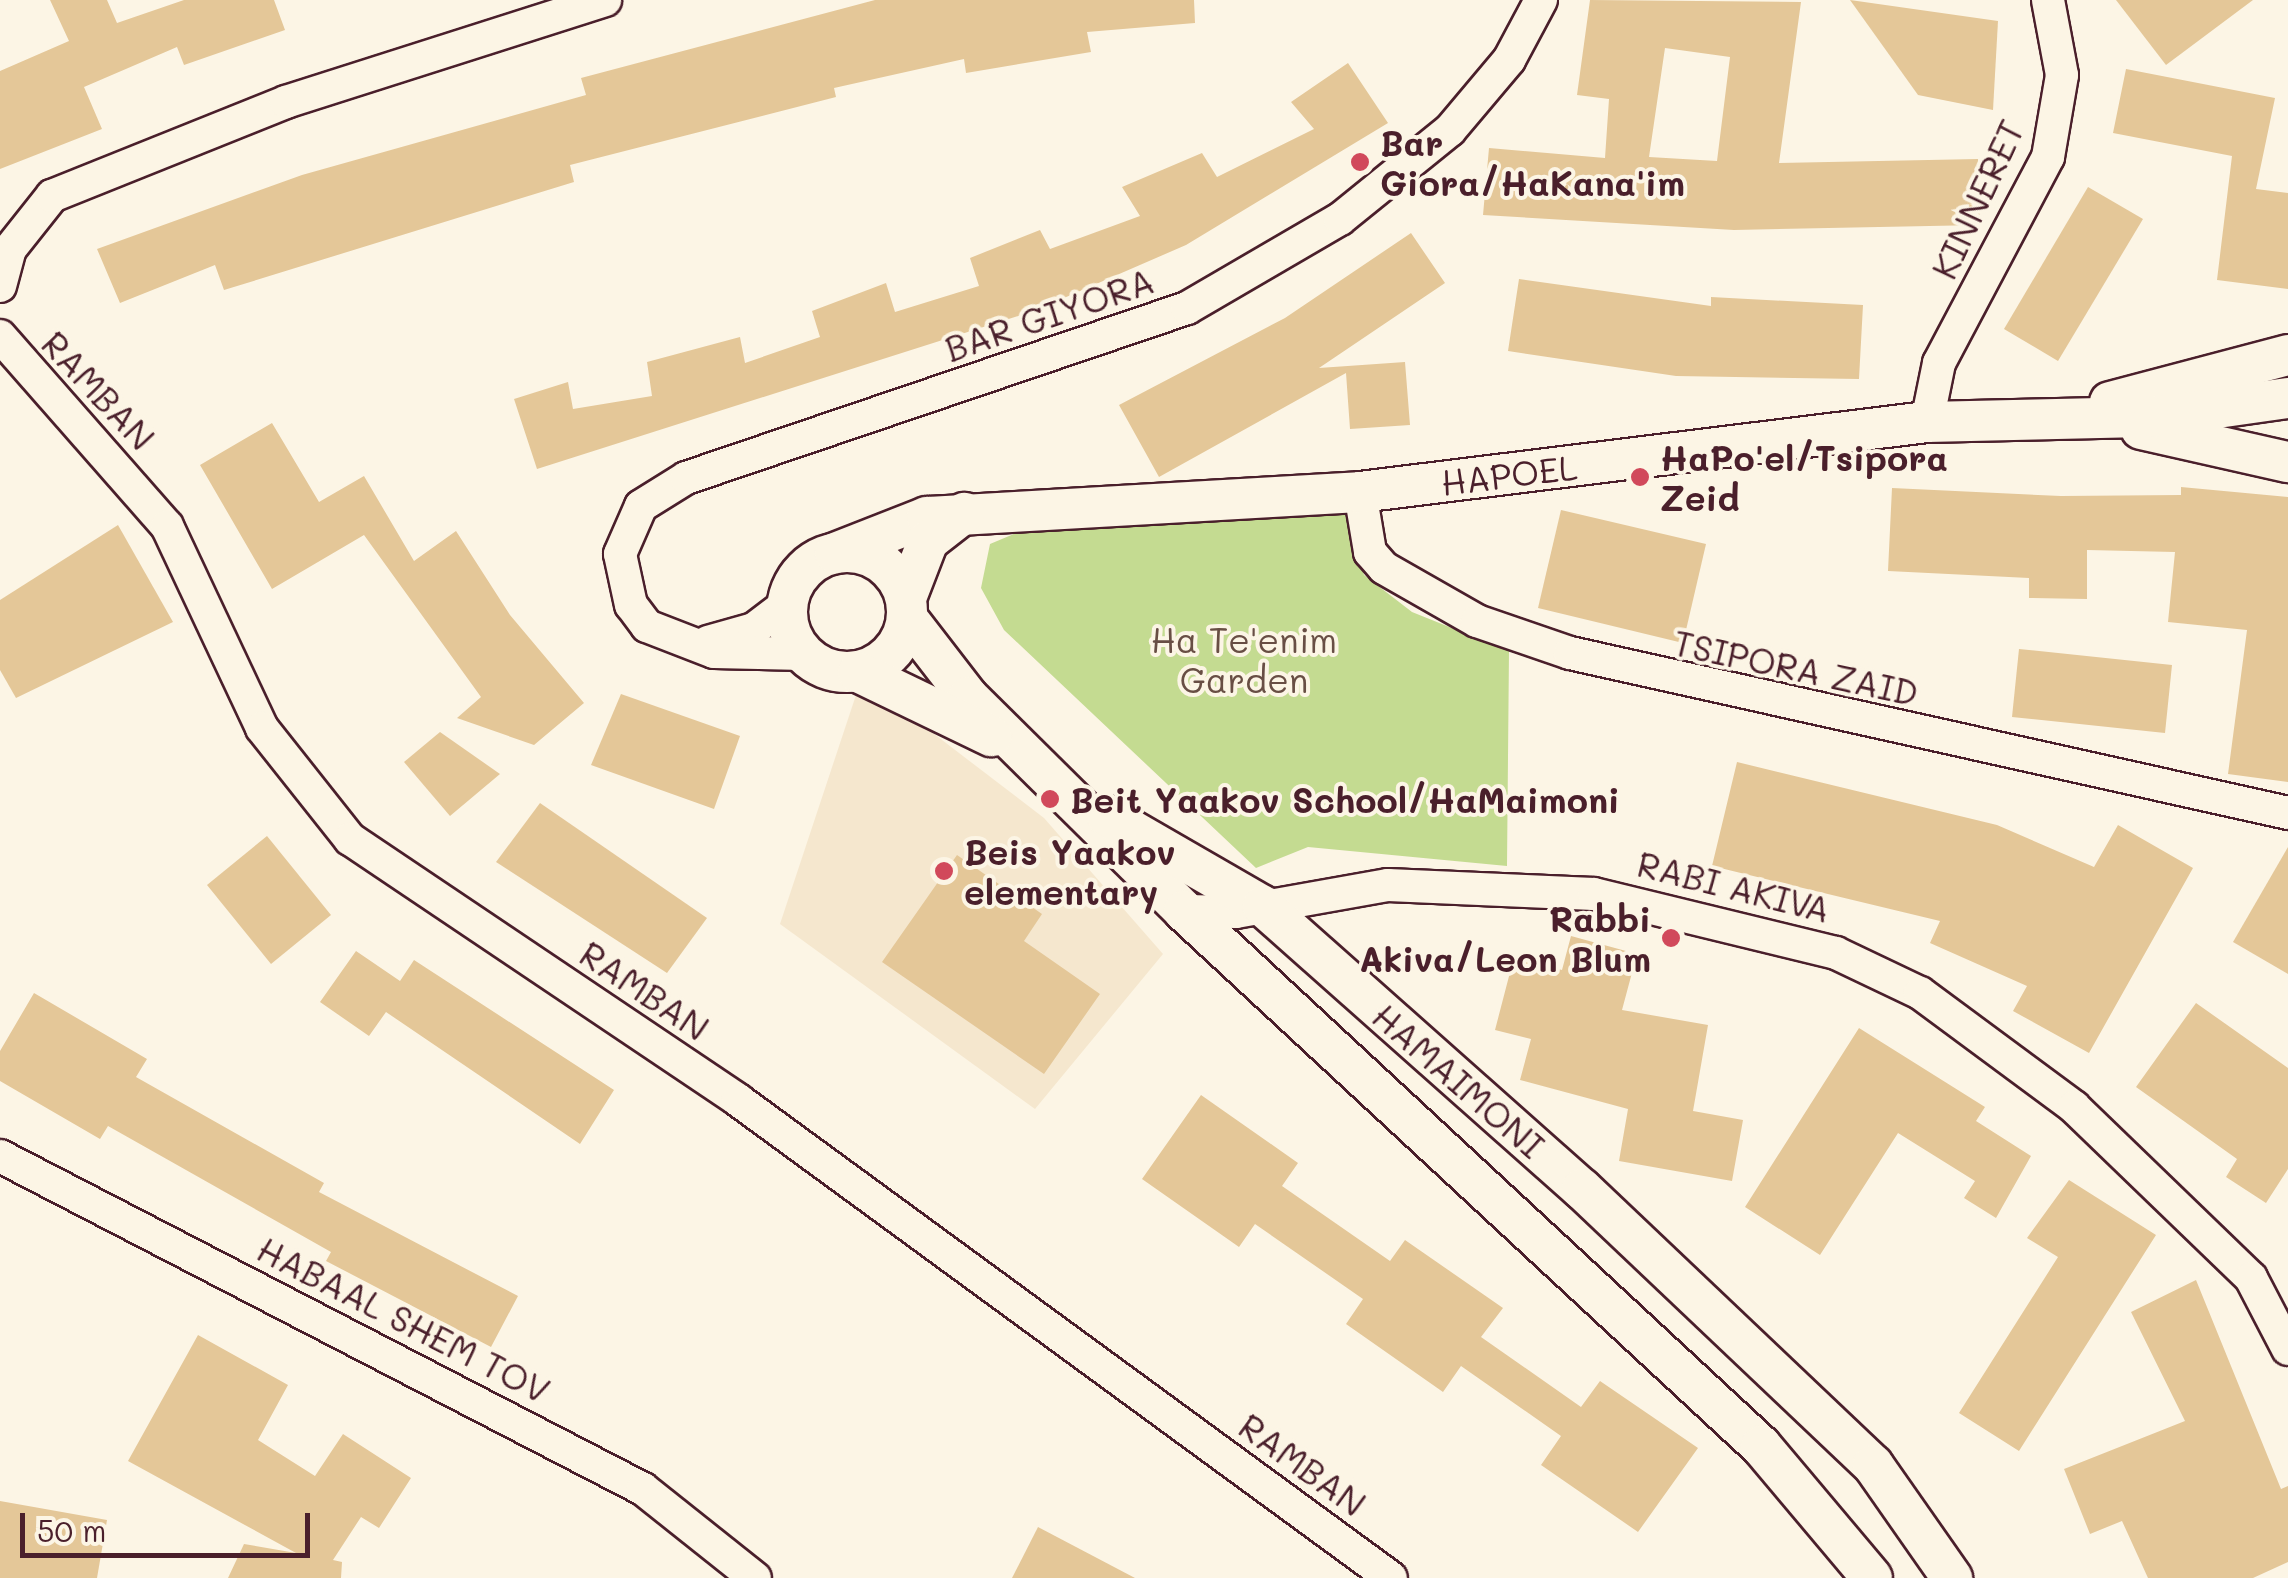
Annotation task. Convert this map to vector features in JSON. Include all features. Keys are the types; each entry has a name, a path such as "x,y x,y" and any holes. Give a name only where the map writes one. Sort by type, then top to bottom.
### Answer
{"street":[{"path":"0,286 10,249 52,196 286,102 605,0"},
{"name":"BAR GIYORA","path":"669,641 631,605 620,554 627,528 661,488 1187,308 1340,218 1450,130 1509,60 1541,0"},
{"name":"KINNERET","path":"1928,422 1939,363 2048,158 2062,75 2048,0"},
{"name":"RAMBAN","path":"0,336 168,526 262,728 350,839 738,1100 1391,1578"},
{"path":"2283,411 2287,357"},
{"name":"HAPOEL","path":"2053,418 2287,357"},
{"name":"HAPOEL","path":"835,553 894,524 964,513 1360,492 1928,422 2283,411"},
{"path":"2098,419 2288,462"},
{"name":"TSIPORA ZAID","path":"1360,492 1370,552 1384,568 1476,621 1570,653 2288,813"},
{"path":"669,641 804,654 858,672 892,653 928,541 964,513"},
{"path":"669,641 730,638 788,602 803,571 835,553 886,566 907,608"},
{"path":"788,602 804,654"},
{"name":"HAMAIMONI","path":"907,608 1021,751 1084,804 1184,911 1762,1446 1872,1578"},
{"name":"HAMAIMONI","path":"858,672 1021,751"},
{"name":"HAMAIMONI","path":"1084,804 1264,906 1804,1397 1873,1465 1952,1578"},
{"name":"RABI AKIVA","path":"1184,911 1264,906 1388,885 1594,894 1836,953 1920,993 2074,1107 2251,1278 2288,1349"},
{"name":"HABAAL SHEM TOV","path":"0,1156 643,1490 755,1578"}],"shaded area":[{"name":"Beis Yaakov elementary","path":"858,689 912,717 1044,818 1163,954 1035,1109 780,924"}],"green space":[{"name":"Ha Te'enim Garden","path":"1344,506 1364,575 1412,612 1509,651 1507,866 1308,847 1256,868 1004,630 981,588 990,544 1028,528"}],"building":[{"path":"50,0 107,0 117,23 184,0 274,0 285,30 184,65 177,47 84,87 102,129 0,169 0,71 69,41"},
{"path":"875,0 1194,0 1195,23 1087,32 1091,52 966,73 964,59 834,88 836,97 570,165 574,182 224,290 215,265 120,303 97,249 302,175 586,95 581,78"},
{"path":"1590,0 1801,2 1779,163 1978,159 1980,225 1734,230 1483,215 1489,148 1605,158 1609,99 1577,95","holes":["1665,48 1730,57 1717,161 1649,157"]},
{"path":"1850,0 1998,21 1993,110 1918,95"},
{"path":"2116,0 2253,0 2166,65"},
{"path":"1348,63 1388,123 1186,245 1034,311 537,469 514,399 568,382 573,409 652,396 647,362 740,337 745,363 820,337 812,311 886,283 895,312 979,286 970,258 1040,230 1050,249 1140,216 1122,187 1202,153 1217,177 1314,129 1291,102"},
{"path":"2126,69 2275,98 2256,189 2288,193 2288,289 2217,280 2232,156 2113,133"},
{"path":"2088,187 2143,219 2058,361 2004,329"},
{"path":"1411,233 1445,283 1319,368 1405,362 1410,425 1350,429 1346,373 1159,477 1119,405 1285,318"},
{"path":"1519,279 1711,306 1711,297 1863,305 1859,379 1676,376 1508,351"},
{"path":"272,423 319,502 364,476 414,561 456,531 510,615 584,703 534,745 457,718 481,697 364,535 272,589 200,465"},
{"path":"2181,487 2288,497 2288,782 2228,774 2247,630 2168,622 2175,552 2087,550 2087,599 2029,598 2029,578 1888,571 1892,488 2061,496 2181,495"},
{"path":"1561,510 1706,544 1683,643 1538,608"},
{"path":"118,525 173,622 16,698 0,670 0,600"},
{"path":"2019,649 2172,665 2165,733 2012,717"},
{"path":"621,694 740,736 714,809 591,765"},
{"path":"440,732 500,774 450,816 404,762"},
{"path":"1737,762 1997,825 2094,867 2118,825 2193,868 2089,1053 2013,1011 2027,986 1930,943 1940,921 1712,866"},
{"path":"540,803 707,918 667,973 496,862"},
{"path":"267,836 331,915 271,964 207,885"},
{"path":"2288,847 2288,974 2233,942"},
{"path":"957,855 1042,914 1024,941 1100,994 1044,1074 882,962"},
{"path":"1571,936 1637,954 1622,1010 1708,1025 1693,1111 1743,1120 1732,1181 1619,1161 1628,1109 1520,1080 1531,1039 1495,1030 1514,957 1562,970"},
{"path":"356,951 400,981 414,960 614,1090 580,1144 386,1012 369,1036 320,1002"},
{"path":"34,993 147,1059 136,1077 324,1183 319,1192 518,1296 491,1347 326,1261 331,1252 108,1126 100,1139 0,1081 0,1051"},
{"path":"2196,1003 2288,1068 2288,1169 2266,1203 2226,1177 2237,1159 2136,1087"},
{"path":"1859,1028 1985,1107 1976,1121 2031,1156 1996,1218 1964,1198 1975,1181 1898,1133 1820,1255 1745,1207"},
{"path":"1201,1095 1298,1163 1282,1186 1390,1261 1405,1240 1503,1308 1481,1337 1581,1407 1600,1381 1698,1448 1638,1532 1541,1465 1561,1436 1461,1366 1443,1392 1346,1324 1363,1299 1255,1224 1239,1247 1142,1179"},
{"path":"2069,1180 2156,1235 2019,1451 1959,1413 2058,1257 2027,1238"},
{"path":"2196,1280 2281,1489 2288,1486 2288,1562 2253,1578 2148,1578 2122,1521 2090,1534 2064,1469 2185,1421 2131,1312"},
{"path":"198,1335 288,1385 258,1440 315,1476 343,1434 411,1478 379,1528 361,1517 333,1560 342,1562 341,1578 228,1578 244,1544 296,1553 128,1461"},
{"path":"0,1501 107,1520 97,1578 0,1578"},
{"path":"1038,1527 1135,1578 1012,1578"}],"place":[{"name":"Bar Giora/HaKana'im","path":"1360,162"},
{"name":"HaPo'el/Tsipora Zeid","path":"1640,477"},
{"name":"Beit Yaakov School/HaMaimoni","path":"1050,799"},
{"name":"Beis Yaakov elementary","path":"944,871"},
{"name":"Rabbi Akiva/Leon Blum","path":"1671,938"}]}
